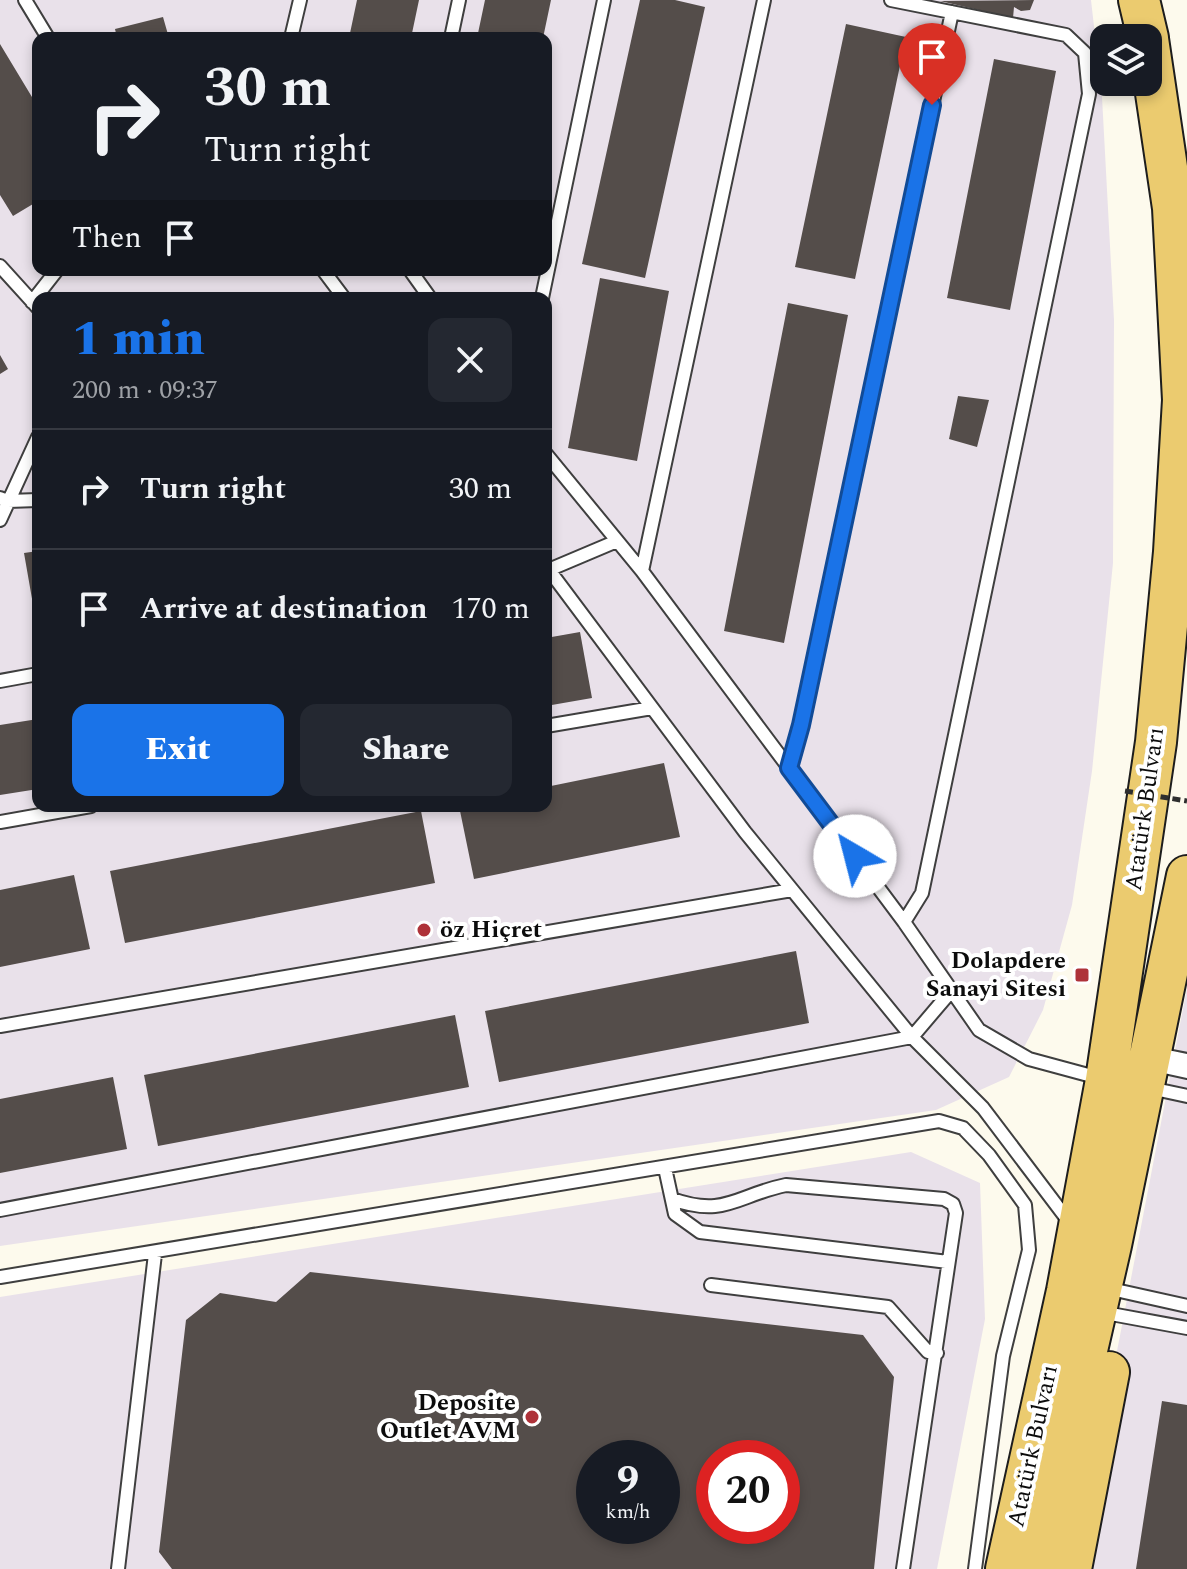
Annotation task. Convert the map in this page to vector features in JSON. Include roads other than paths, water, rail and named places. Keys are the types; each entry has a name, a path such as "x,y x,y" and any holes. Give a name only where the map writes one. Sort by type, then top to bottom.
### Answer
{"main road":[{"name":"Atatürk Bulvarı","path":"1139,0 1145,24"},
{"name":"Atatürk Bulvarı","path":"1147,1069 1156,742 1174,552 1183,400 1173,208 1156,96"},
{"name":"Atatürk Bulvarı","path":"1037,1569 1095,1239 1147,1069 1187,876"},
{"name":"Atatürk Bulvarı","path":"1006,1569 1067,1291 1095,1239"},
{"path":"1071,1569 1111,1362 1111,1302 1095,1239"},
{"path":"981,1569 1025,1411 1067,1291"}],"lane":[{"path":"25,0 44,32"},
{"path":"292,32 300,0"},
{"path":"452,32 459,0"},
{"path":"552,250 604,0"},
{"path":"642,571 764,0"},
{"path":"891,0 1066,35 1085,53 1089,94 922,893 904,922"},
{"path":"789,768 952,12"},
{"path":"0,266 32,302"},
{"path":"0,520 4,500 32,448"},
{"path":"552,461 642,571 904,922 979,1030 1029,1059 1187,1072"},
{"path":"4,500 32,500"},
{"path":"552,567 617,541"},
{"path":"552,576 792,890 912,1037 983,1108 1095,1239"},
{"path":"0,681 32,675"},
{"path":"552,725 652,708"},
{"path":"0,822 57,812"},
{"path":"0,1026 792,890"},
{"path":"0,1210 912,1037 952,990"},
{"path":"1147,1069 1187,1096"},
{"path":"0,1277 260,1237 939,1121 963,1128 989,1155 1025,1205 1029,1250 1003,1356 975,1569"},
{"path":"665,1168 675,1214 690,1227 721,1236 948,1262"},
{"path":"672,1199 694,1207 723,1208 761,1190 786,1185 944,1199 953,1204 956,1213 937,1353 903,1569"},
{"path":"721,1236 723,1208"},
{"path":"118,1569 155,1254"},
{"path":"711,1285 888,1307 928,1352 937,1353"},
{"path":"1111,1302 1187,1306"},
{"path":"1111,1302 1187,1328"}],"place":[{"name":"öz Hiçret","path":"424,930"},
{"name":"Dolapdere Sanayi Sitesi","path":"1082,975"},
{"name":"Deposite Outlet AVM","path":"532,1417"}]}
